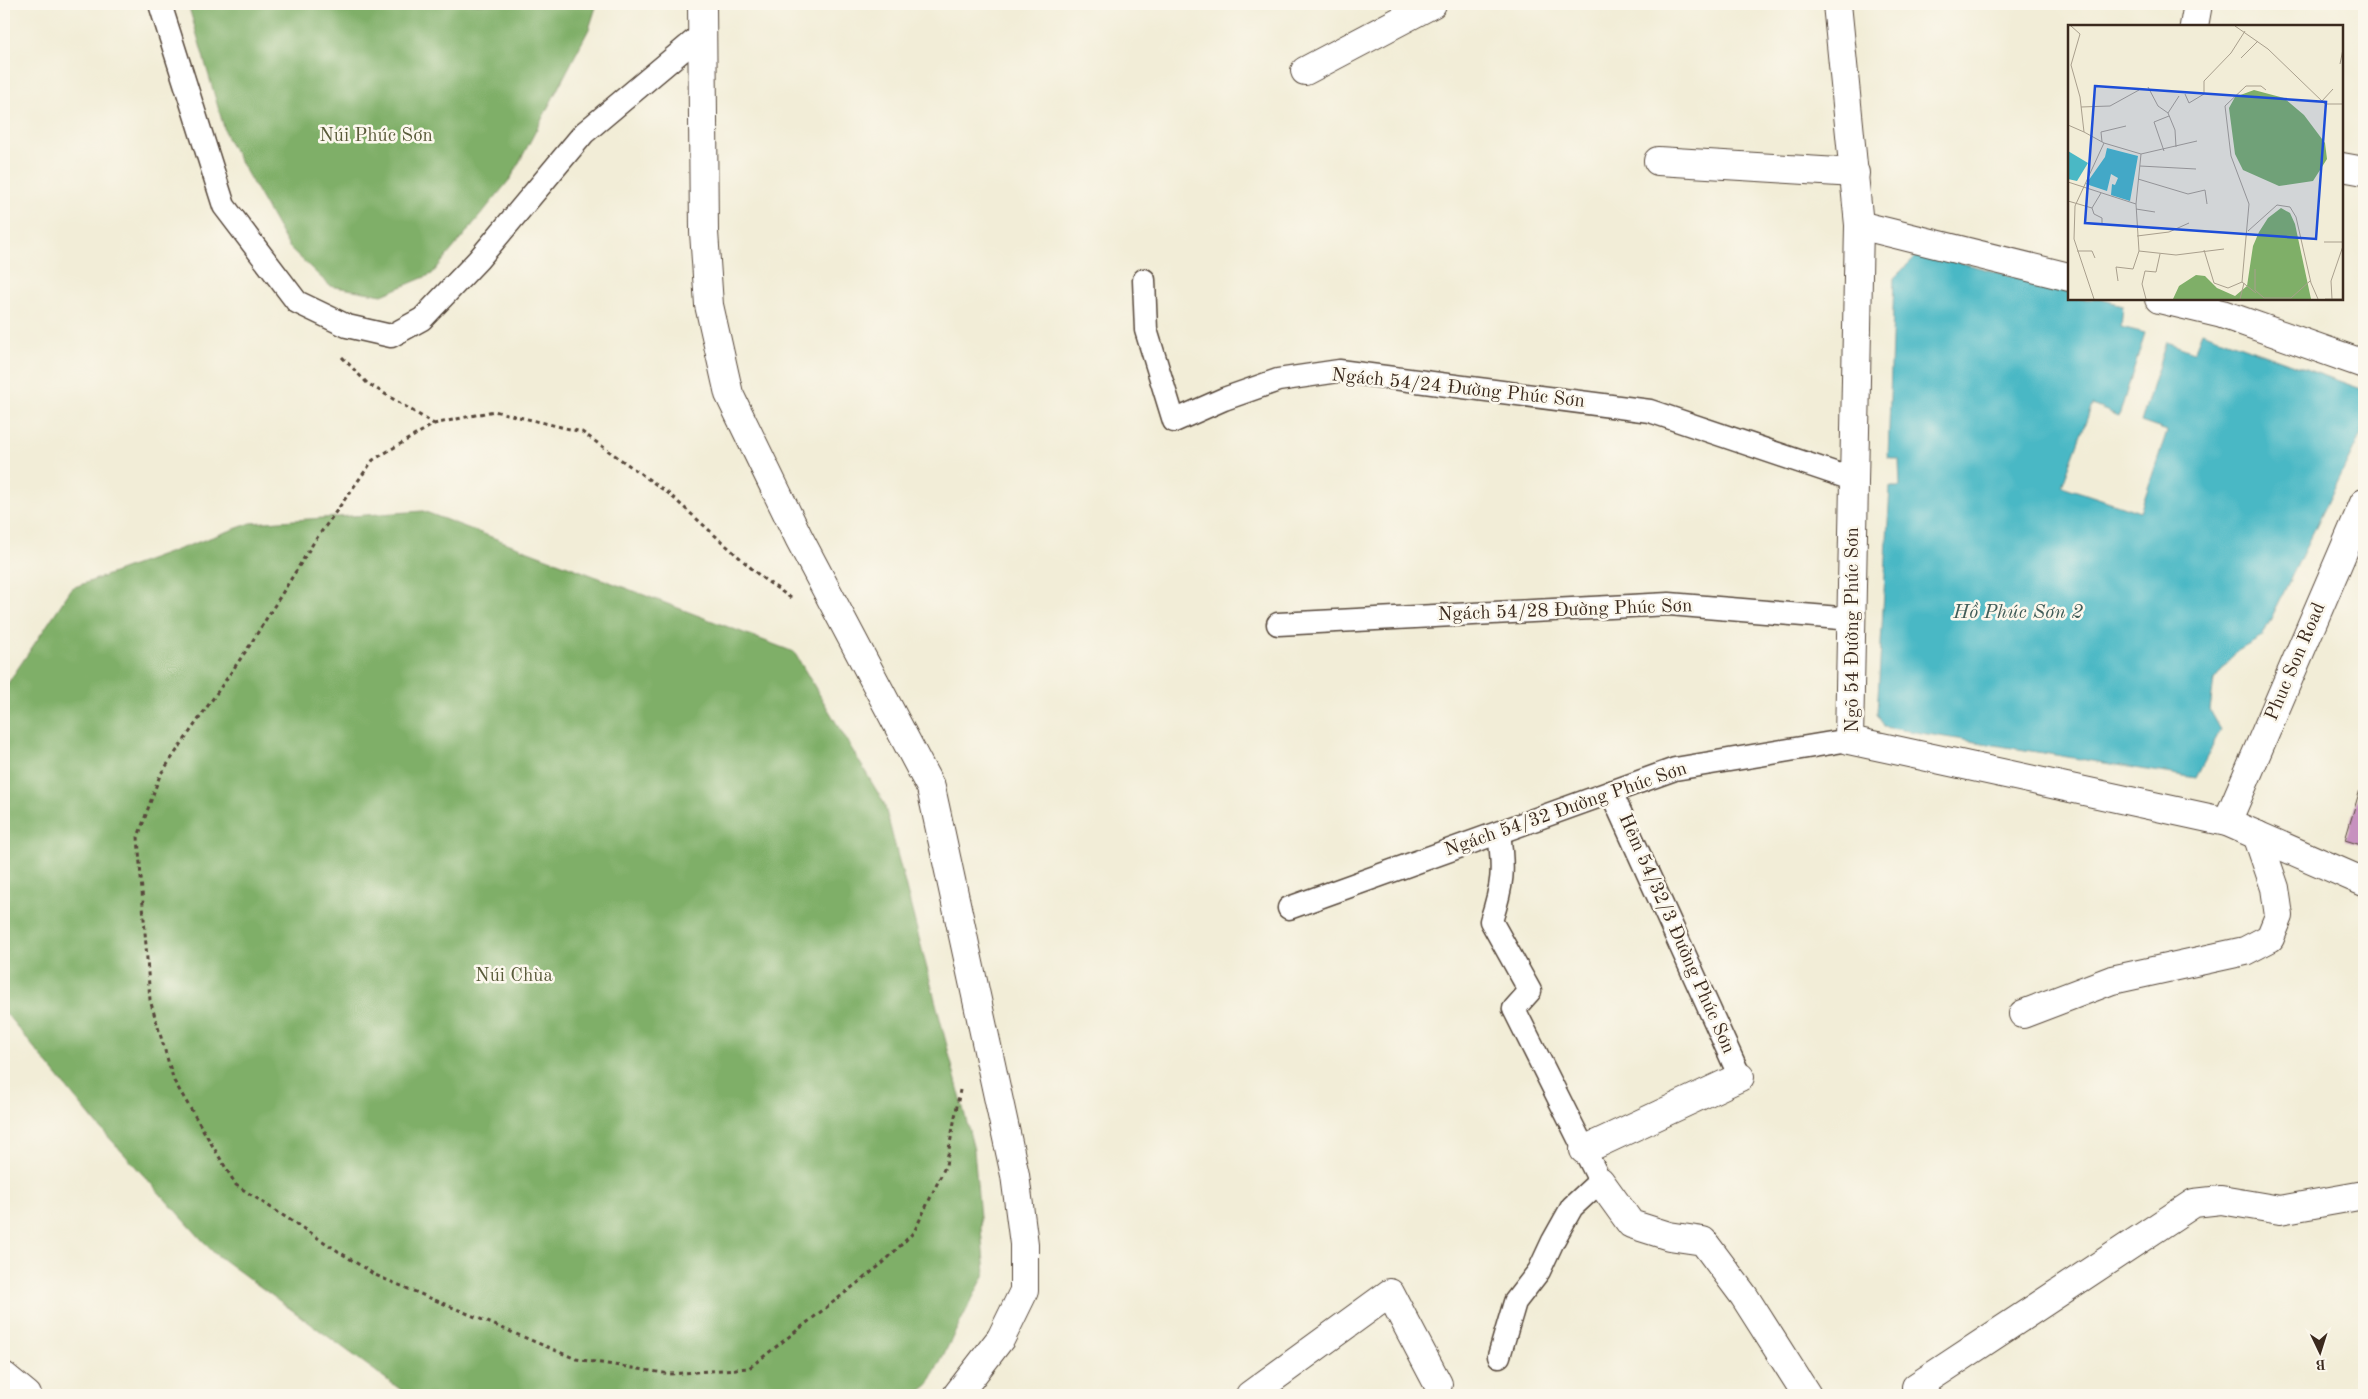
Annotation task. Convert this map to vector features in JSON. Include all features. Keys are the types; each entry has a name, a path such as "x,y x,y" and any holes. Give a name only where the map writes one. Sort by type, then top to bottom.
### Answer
{"street":[{"path":"702,4 704,232 709,305 729,394 799,538 931,788 1014,1175 1024,1244 1024,1291 1001,1338 957,1395"},
{"path":"1305,70 1432,4"},
{"name":"Ngõ 54 Đường Phúc Sơn","path":"1837,4 1860,225 1849,740 2227,822 2364,882"},
{"path":"2194,25 2198,4"},
{"path":"1658,161 1855,173"},
{"path":"2343,167 2364,171"},
{"path":"1860,225 2068,276"},
{"path":"2169,300 2226,306 2364,364"},
{"name":"Phuc Son Road","path":"2227,822 2364,503"},
{"path":"2023,1014 2112,980 2245,950 2270,938 2279,916 2275,888 2257,835"},
{"path":"1584,1150 1740,1077"},
{"path":"1600,1181 1631,1224 1669,1236 1703,1241 1744,1296 1807,1395"},
{"path":"1916,1387 2194,1203 2221,1200 2280,1210 2364,1195"},
{"path":"1250,1395 1390,1293 1438,1384"},
{"path":"4,1376 27,1395"}],"lane":[{"path":"160,4 224,206 297,302 347,326 392,336 422,319 478,260 584,133 702,34"},
{"name":"Ngách 54/24 Đường Phúc Sơn","path":"1144,280 1146,330 1174,421 1224,399 1278,380 1339,371 1650,411 1854,480"},
{"name":"Ngách 54/28 Đường Phúc Sơn","path":"1278,624 1669,604 1852,618"},
{"name":"Ngách 54/32 Đường Phúc Sơn","path":"1289,908 1676,769 1849,740"},
{"name":"Hẻm 54/32/3 Đường Phúc Sơn","path":"1611,792 1740,1077"},
{"path":"1499,833 1504,867 1500,894 1491,921 1530,990 1514,1009 1600,1181 1572,1207 1553,1241 1540,1272 1515,1302 1499,1356"}],"path":[{"path":"339,354 367,383 434,424"},
{"path":"792,599 761,576 668,493 582,432 494,411 434,424 373,460 325,527 250,645 160,776 138,837 150,1000 174,1081 236,1185 375,1275 576,1360 670,1374 749,1368 883,1263 914,1232 946,1165 961,1089"}],"green space":[{"name":"Núi Phúc Sơn","path":"188,4 597,4 589,29 511,178 432,274 382,295 330,286 289,247 227,138"},
{"name":"Núi Chùa","path":"423,511 794,652 884,803 974,1150 985,1274 928,1385 915,1395 408,1395 214,1253 95,1122 4,1011 4,689 72,588 251,523"}],"water":[{"name":"Hồ Phúc Sơn 2","path":"1920,252 2068,291 2068,300 2104,300 2123,305 2121,327 2145,333 2119,416 2092,405 2062,486 2140,512 2167,431 2141,422 2166,342 2194,352 2202,332 2364,390 2364,428 2262,637 2236,652 2214,680 2210,710 2221,730 2196,778 1884,727 1877,714 1890,487 1900,487 1899,460 1888,457 1894,278"}],"building":[{"path":"2364,776 2364,846 2345,840"}]}
